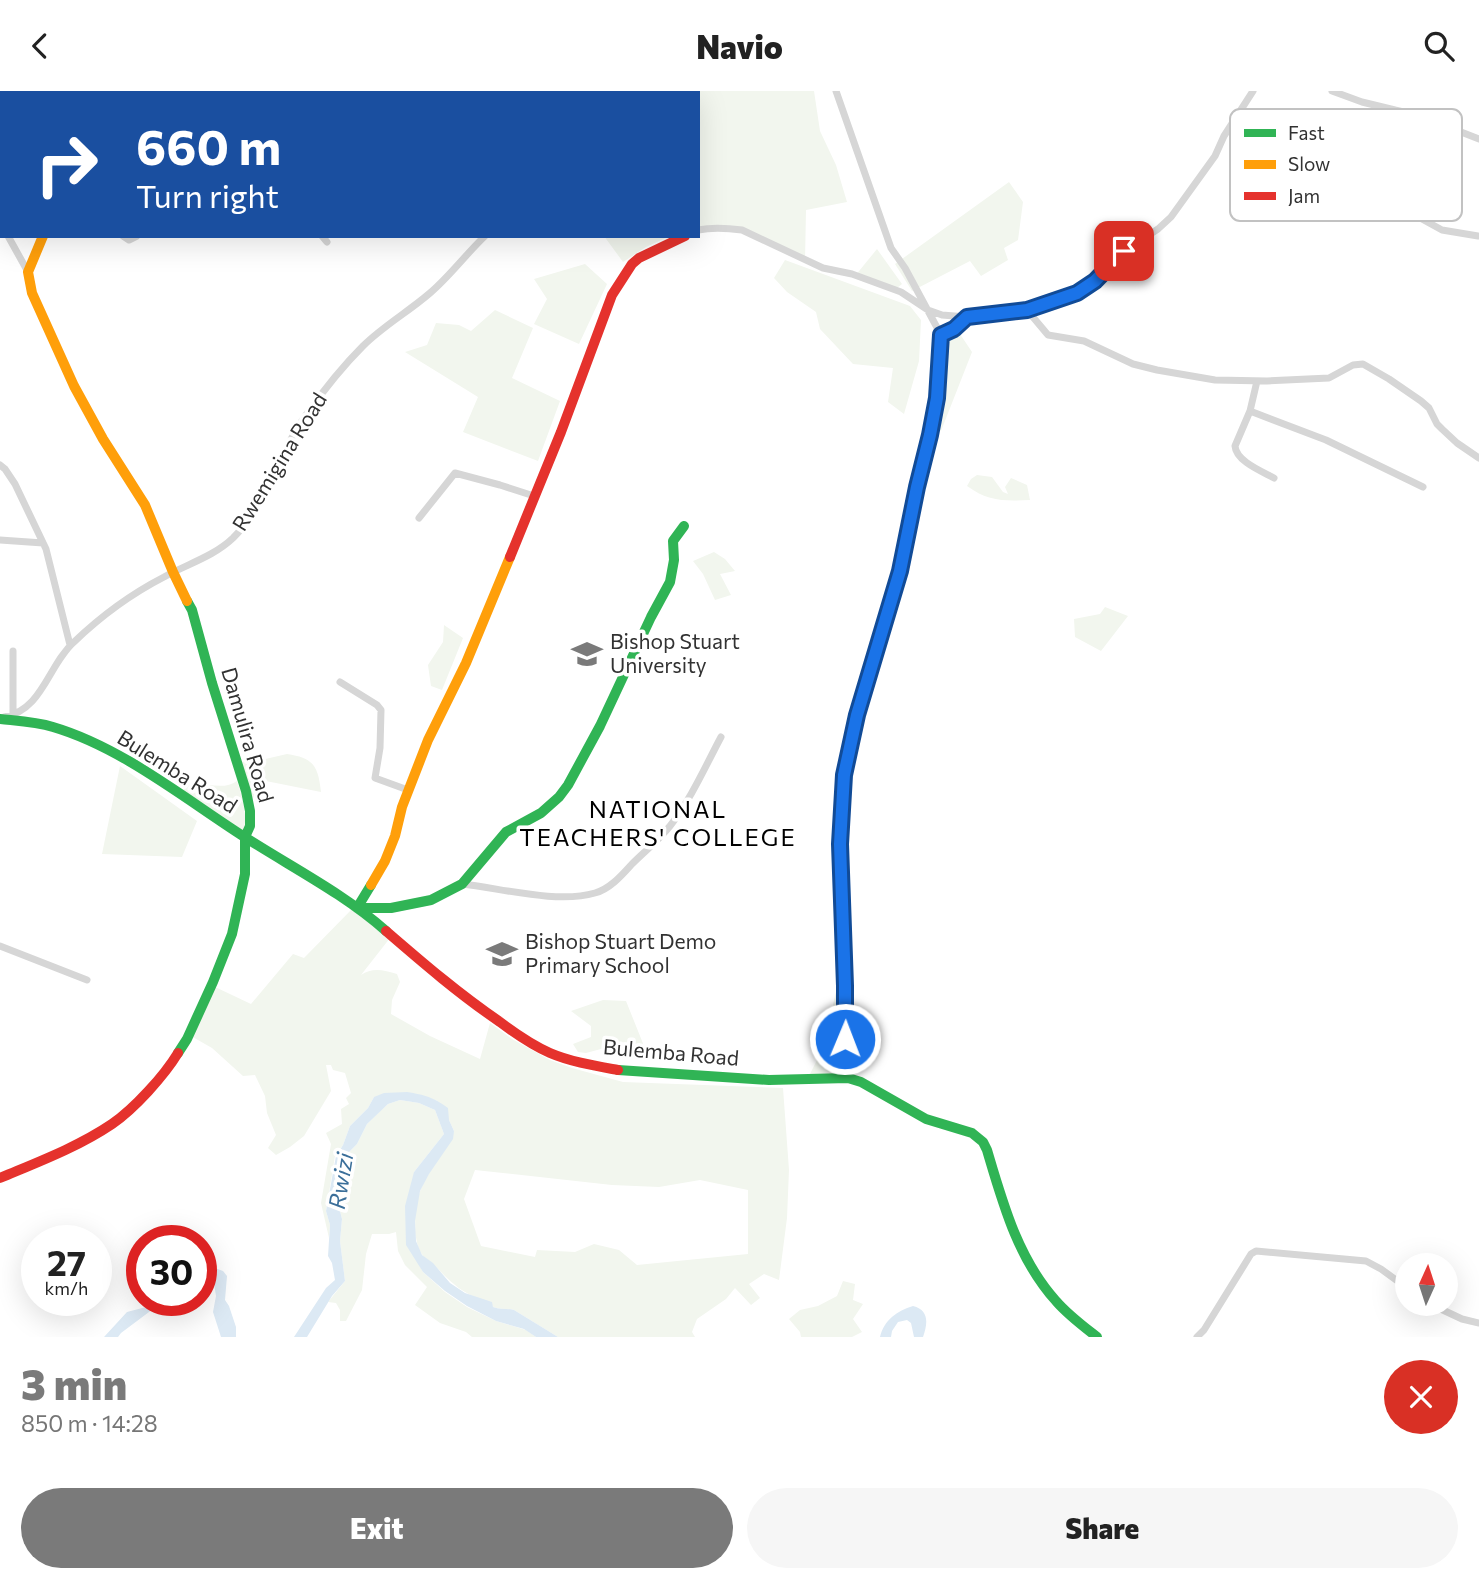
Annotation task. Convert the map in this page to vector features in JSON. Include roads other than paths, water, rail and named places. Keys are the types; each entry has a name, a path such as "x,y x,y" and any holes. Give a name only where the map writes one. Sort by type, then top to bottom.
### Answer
{"street":[{"path":"836,91 891,248 905,268 941,335 937,398 930,435 900,571 857,715 844,775 840,844 845,1058 839,1077"},
{"path":"1241,109 1253,91"},
{"path":"1332,91 1391,109"},
{"path":"700,230 742,230 823,268 852,274 901,292 928,310 949,317 1027,310 1087,287 1124,251 1158,229 1171,216 1215,156 1230,127"},
{"path":"1462,132 1479,139"},
{"path":"1426,221 1442,230 1478,236"},
{"path":"9,238 27,272"},
{"path":"27,272 42,238"},
{"name":"Rwemigina Road","path":"13,716 38,696 70,645 95,623 145,587 212,553 239,531 267,487 296,429 342,368 365,344 431,292 483,238"},
{"path":"680,238 639,258 619,283 466,663 428,740 408,790 385,861 357,908 385,909 421,902 461,884 506,832 541,813 555,801 568,785 600,726 670,582 674,560 673,541 684,526"},
{"name":"Damulira Road","path":"0,1178 73,1146 113,1123 142,1097 176,1057 214,982 232,934 245,874 245,837 250,826 244,782 192,610 145,505 103,439 74,386 32,293 27,272"},
{"path":"1027,310 1048,335 1084,341 1133,364 1215,380 1329,378 1353,365 1363,364 1422,401 1437,424 1457,443 1479,458"},
{"path":"941,335 954,329 967,317"},
{"path":"1257,381 1250,411 1234,450 1248,463 1274,478"},
{"path":"1250,411 1325,440 1423,487"},
{"path":"0,465 15,484 43,543 50,561 70,645"},
{"path":"419,519 455,473 534,496"},
{"path":"0,540 43,543"},
{"path":"0,718 13,716 13,651"},
{"path":"340,682 381,710 380,748 375,778 408,790"},
{"name":"Bulemba Road","path":"0,718 53,727 96,744 171,788 357,908 476,1006 528,1042 552,1054 627,1072 769,1080 848,1077 926,1119 978,1136 987,1150 1006,1214 1031,1269 1049,1294 1097,1337"},
{"path":"461,884 553,896 587,894 604,889 669,827 721,737"},
{"path":"0,946 87,980"},
{"path":"1197,1337 1251,1254 1256,1251 1366,1261 1395,1279"},
{"path":"1456,1316 1479,1323"}],"place":[{"name":"Bishop Stuart University","path":"587,654"},
{"name":"Bishop Stuart Demo Primary School","path":"502,954"}],"district":[{"name":"NATIONAL TEACHERS' COLLEGE","path":"658,824"}],"water label":[{"name":"Rwizi","path":"341,1181"}]}
